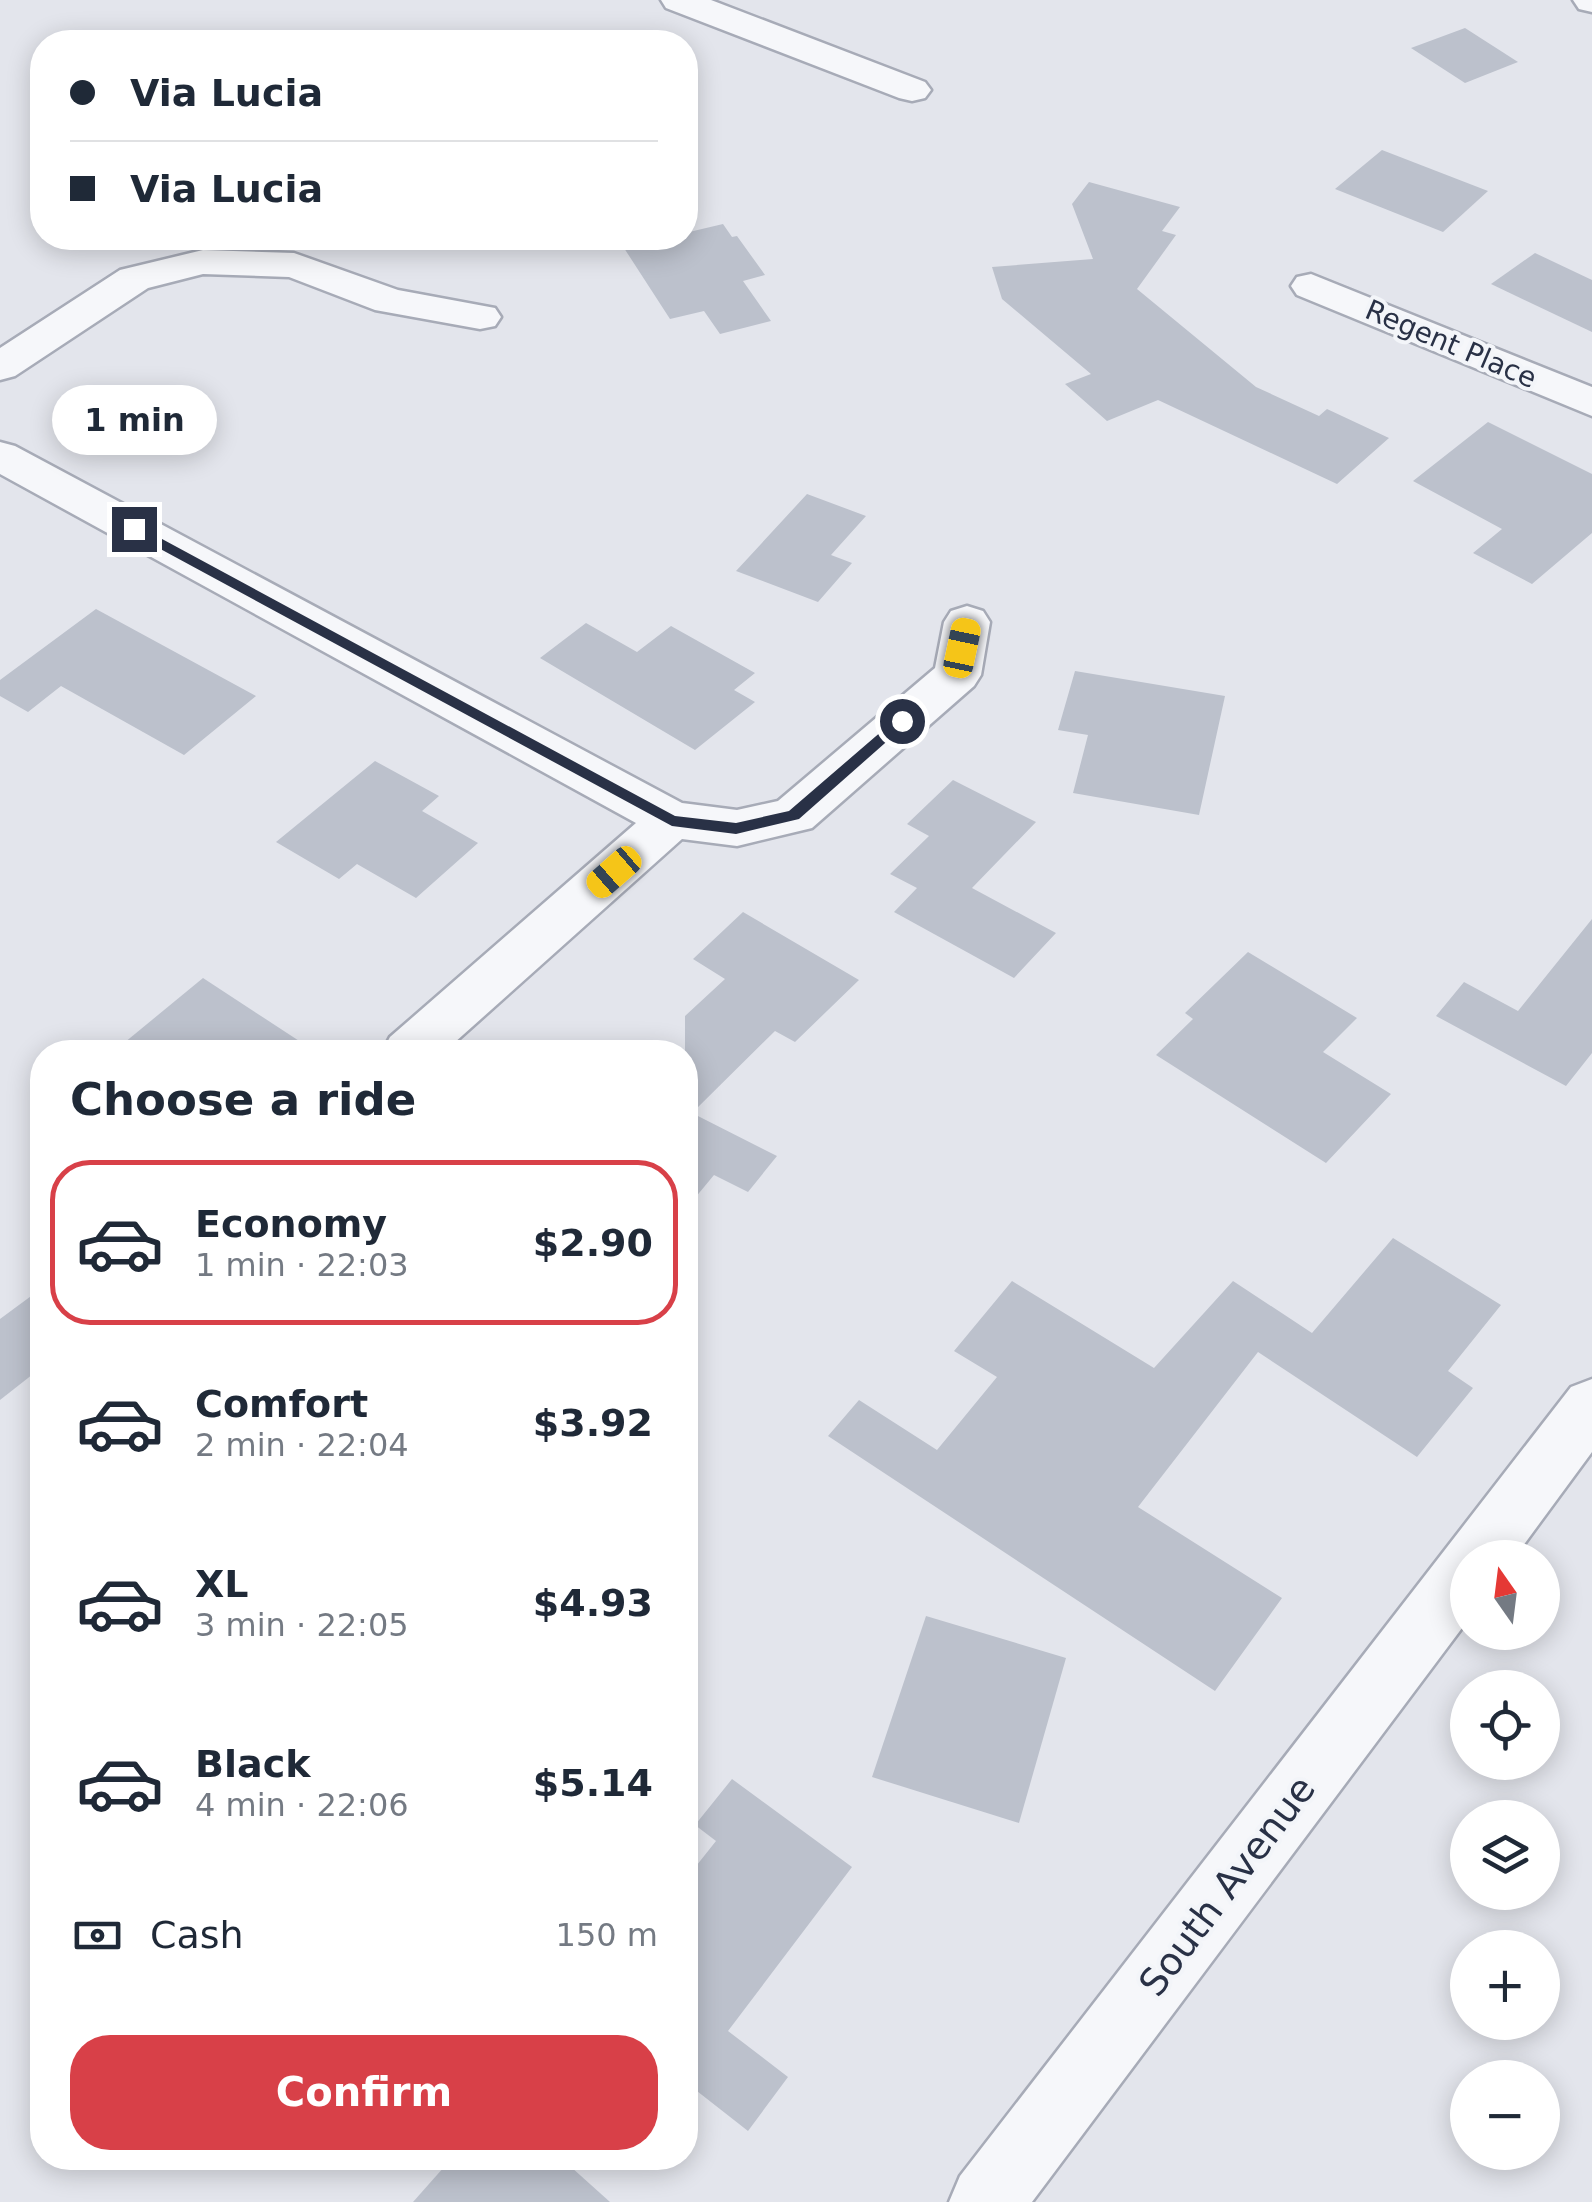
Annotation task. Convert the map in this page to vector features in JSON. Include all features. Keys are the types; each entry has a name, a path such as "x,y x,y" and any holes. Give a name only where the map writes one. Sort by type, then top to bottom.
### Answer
{"street":[{"path":"679,0 912,90"},
{"path":"0,367 134,279 202,262 294,265 389,302 480,318"},
{"name":"Regent Place","path":"1311,286 1592,403"},
{"path":"0,456 672,820 736,828 794,815 957,674 968,622"},
{"path":"424,1040 672,820"},
{"path":"1490,1540 1592,1405"},
{"name":"South Avenue","path":"986,2202 1450,1593"}],"building":[{"path":"1465,28 1518,62 1465,83 1411,48"},
{"path":"1382,150 1488,191 1443,232 1335,189"},
{"path":"1089,182 1180,207 1162,231 1176,235 1137,289 1256,387 1319,416 1327,409 1389,438 1337,484 1158,400 1107,421 1065,384 1091,374 1002,299 992,267 1093,259 1072,204"},
{"path":"723,224 732,237 737,236 765,275 743,281 771,321 720,334 704,311 670,319 625,250 698,250 698,230"},
{"path":"1535,253 1592,280 1592,332 1491,284"},
{"path":"1488,422 1592,474 1592,533 1532,584 1473,553 1502,529 1413,481"},
{"path":"807,494 866,516 831,555 852,563 818,602 736,571"},
{"path":"96,609 256,696 184,755 61,686 28,712 0,696 0,680"},
{"path":"586,623 637,652 671,626 755,673 734,690 755,702 695,750 540,658"},
{"path":"1075,671 1225,696 1199,815 1073,793 1088,735 1058,730"},
{"path":"375,761 439,796 422,811 478,843 416,898 357,864 339,879 276,842"},
{"path":"953,780 1036,822 972,888 1056,933 1014,978 894,912 917,888 890,874 929,836 907,824"},
{"path":"743,912 859,980 795,1042 775,1031 698,1107 698,1040 685,1040 685,1016 725,979 693,959"},
{"path":"1592,919 1592,1053 1566,1086 1436,1016 1464,982 1518,1011"},
{"path":"1248,952 1357,1018 1323,1052 1391,1094 1326,1163 1156,1055 1193,1019 1185,1013"},
{"path":"203,978 298,1040 128,1040"},
{"path":"698,1116 777,1156 748,1192 714,1175 698,1194"},
{"path":"1393,1238 1501,1305 1448,1371 1473,1388 1417,1457 1258,1352 1138,1507 1282,1598 1215,1691 828,1436 859,1400 937,1450 997,1377 954,1351 1012,1281 1154,1368 1233,1281 1312,1333"},
{"path":"30,1297 30,1376 0,1400 0,1319"},
{"path":"926,1616 1066,1658 1019,1823 872,1777"},
{"path":"732,1779 852,1867 728,2031 788,2077 748,2131 698,2092 698,1864 716,1841 698,1827 698,1821"},
{"path":"441,2170 574,2170 610,2202 413,2202"}],"route":[{"path":"134,529 672,820 736,828 794,815 902,721"}]}
